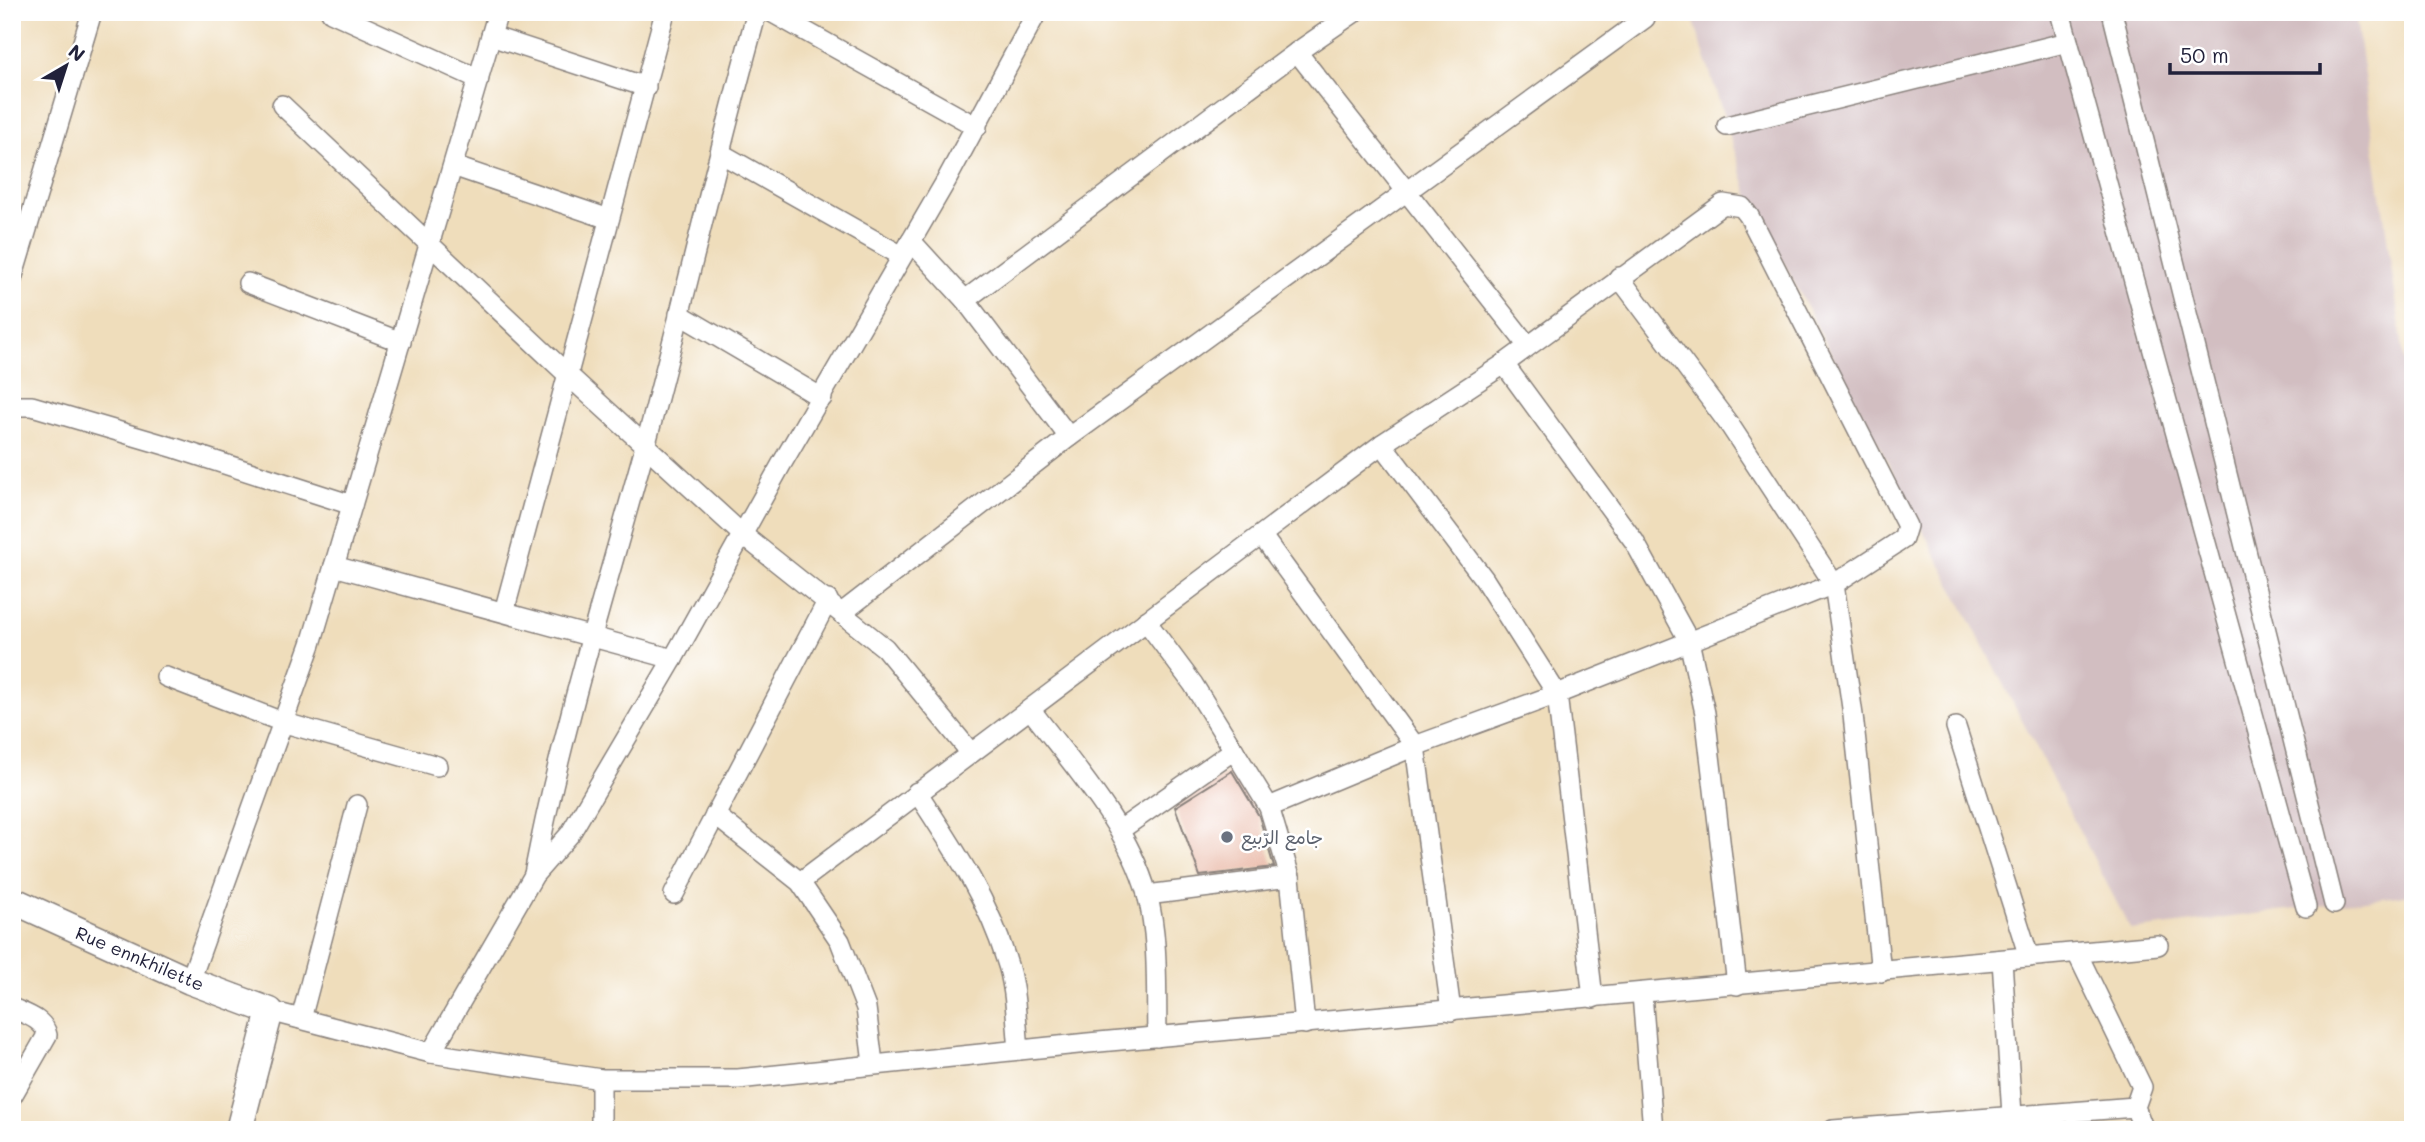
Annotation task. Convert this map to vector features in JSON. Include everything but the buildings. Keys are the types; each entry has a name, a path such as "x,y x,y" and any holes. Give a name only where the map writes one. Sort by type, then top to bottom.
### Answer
{"street":[{"path":"12,279 92,12"},
{"path":"331,12 479,79"},
{"path":"190,981 285,723 498,12"},
{"path":"504,612 665,12"},
{"path":"534,875 544,822 757,12"},
{"path":"771,12 977,127"},
{"path":"431,1054 534,875 570,834 673,659 977,127 1037,12"},
{"path":"965,299 1297,52 1355,12"},
{"path":"2060,12 2306,907"},
{"path":"2112,12 2334,904"},
{"path":"674,894 715,815 835,606 1206,340 1406,190 1645,18"},
{"path":"491,36 646,87"},
{"path":"1727,126 2067,42"},
{"path":"1297,52 1528,346"},
{"path":"282,105 568,375 743,535 835,606 911,676 971,753"},
{"path":"720,153 907,249 965,299 1069,437"},
{"path":"453,166 609,219"},
{"path":"800,882 1382,444 1504,364 1619,277 1723,204 1742,207 1907,526 1903,539 1835,584 1557,694 1415,746 1269,807"},
{"path":"1619,277 1731,427 1835,584 1853,715 1881,972"},
{"path":"248,284 401,342"},
{"path":"679,314 822,398"},
{"path":"1504,364 1634,541 1689,641 1705,713 1737,985"},
{"path":"12,406 32,406 149,440 352,505"},
{"path":"1382,444 1484,579 1557,694 1593,998"},
{"path":"1262,536 1415,746 1451,1011"},
{"path":"334,566 673,659"},
{"path":"1146,621 1193,684 1269,807 1290,877 1306,1024"},
{"path":"166,677 285,723 437,766"},
{"path":"1031,710 1121,830 1147,895 1156,965 1157,1038"},
{"path":"1956,727 2029,957"},
{"path":"1121,830 1234,750"},
{"path":"917,792 975,881 996,932 1011,980 1019,1050"},
{"path":"301,1019 357,805"},
{"path":"715,815 800,882 839,941 853,969 866,1009 873,1063"},
{"path":"1147,895 1290,877"},
{"name":"Rue ennkhilette","path":"12,900 190,981 270,1011"},
{"path":"239,1130 270,1011 431,1054 601,1079 738,1079 873,1063 2158,945"},
{"path":"2077,953 2142,1087 2135,1107 2144,1130"},
{"path":"2002,960 2012,1115"},
{"path":"1642,994 1653,1130"},
{"path":"12,1008 37,1019 46,1028 47,1035 12,1096"},
{"path":"601,1079 601,1130"},
{"path":"1833,1130 2135,1107"}],"shaded area":[{"path":"1691,12 2355,12 2413,420 2413,894 2131,930 1748,194"}],"place":[{"name":"جامع الرّبيع","path":"1227,837"}]}
